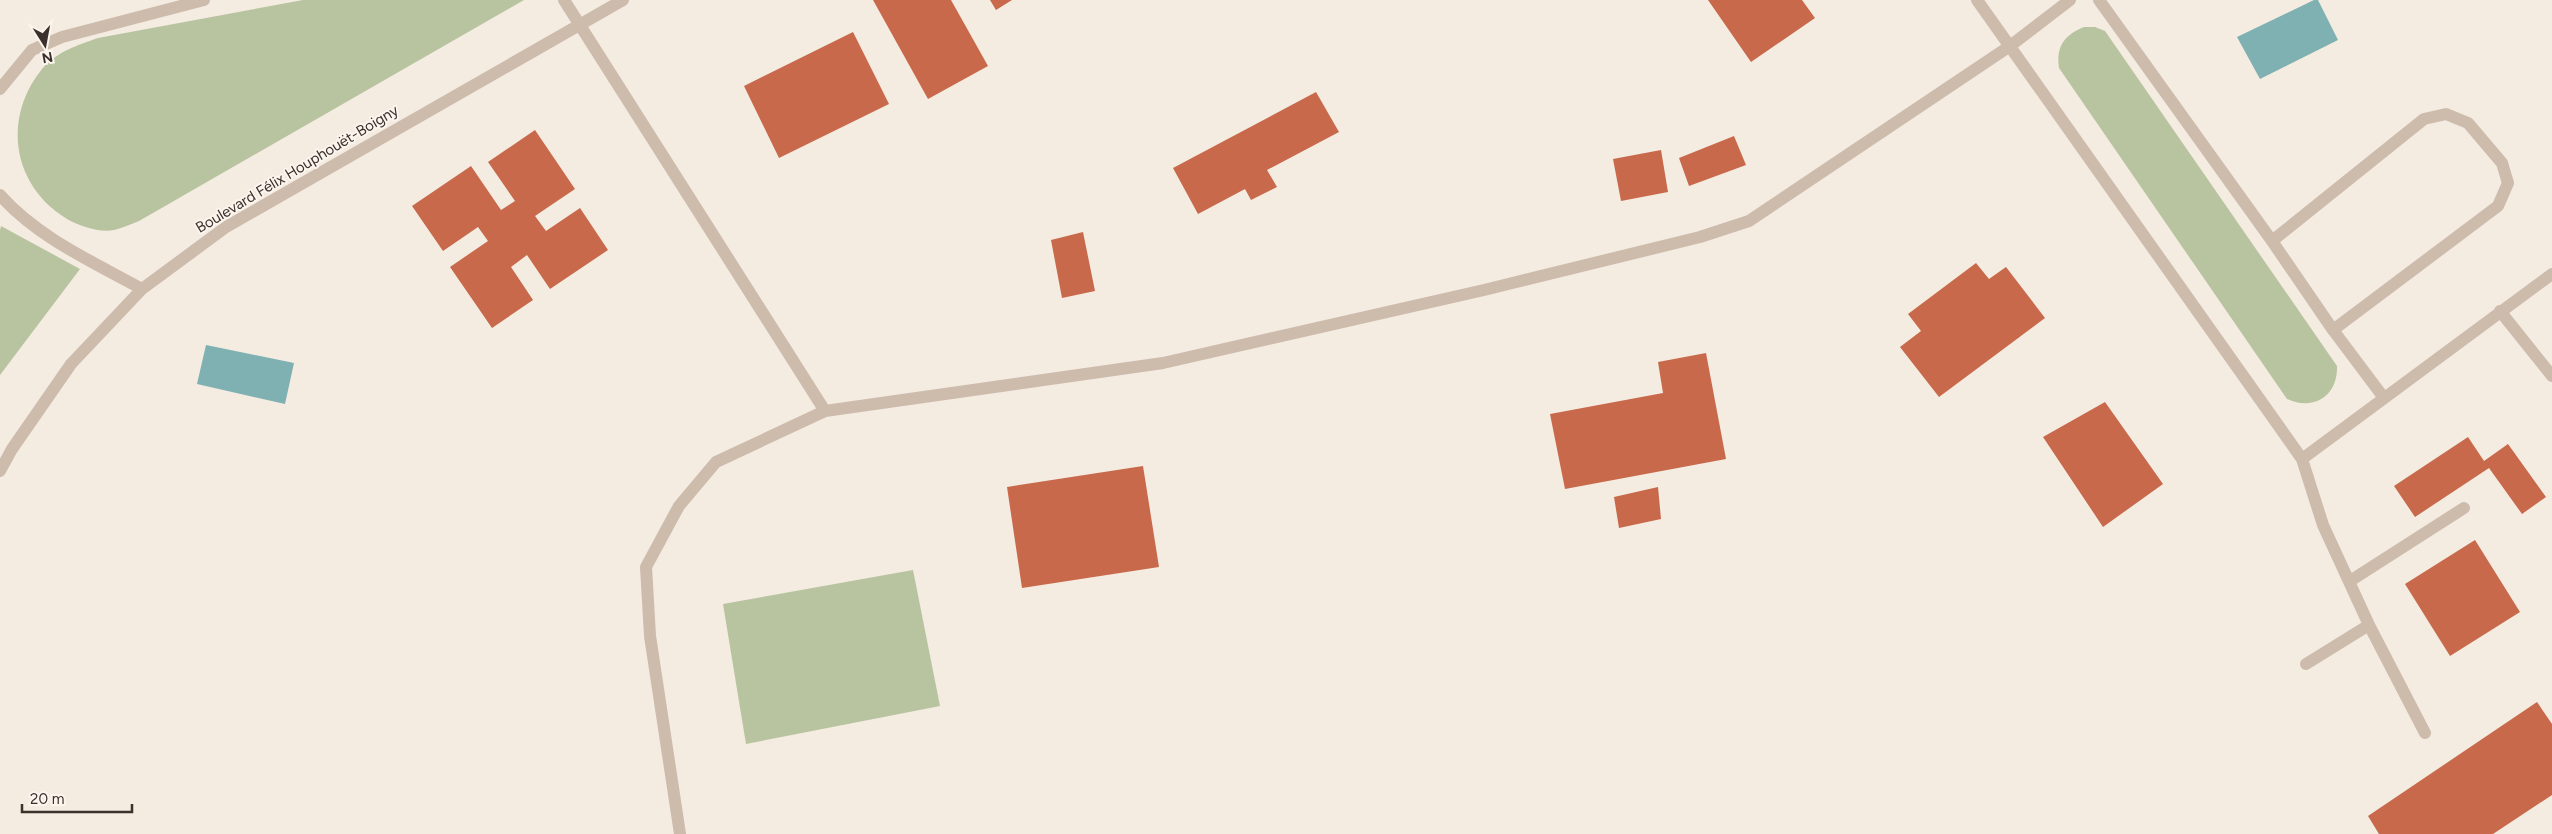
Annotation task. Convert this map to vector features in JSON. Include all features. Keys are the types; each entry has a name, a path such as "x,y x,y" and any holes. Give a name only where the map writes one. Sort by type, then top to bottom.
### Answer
{"street":[{"path":"0,89 32,50 62,37 204,0"},
{"path":"564,0 825,411"},
{"name":"Boulevard Félix Houphouët-Boigny","path":"0,471 12,449 71,364 142,289 226,227 623,0"},
{"path":"1978,0 2302,458 2323,525 2369,624 2424,733"},
{"path":"680,834 650,636 646,567 678,506 716,462 825,411 1164,362 1475,292 1700,237 1749,221 2010,46 2070,0"},
{"path":"2099,0 2272,241 2332,330 2384,398"},
{"path":"2272,241 2424,119 2446,114 2468,123 2502,163 2508,183 2498,206 2332,330"},
{"path":"0,195 16,213 67,247 142,289"},
{"path":"2302,458 2552,274"},
{"path":"2500,311 2552,376"},
{"path":"2350,581 2464,508"},
{"path":"2306,664 2369,624"}],"green space":[{"path":"303,0 524,0 139,221 108,231 90,228 67,219 48,205 34,189 24,170 19,150 18,129 21,108 29,88 42,69 54,58 83,43 98,38"},
{"path":"2084,27 2095,27 2105,31 2337,366 2333,386 2323,398 2315,402 2306,403 2287,399 2059,68 2059,54 2063,43 2071,34"},
{"path":"1,226 80,269 0,375 0,230"},
{"path":"913,570 940,706 746,744 723,604"}],"water":[{"path":"2314,0 2318,0 2338,40 2260,79 2237,37"},
{"path":"206,345 294,363 285,404 197,384"}],"building":[{"path":"873,0 951,0 988,66 928,99"},
{"path":"990,0 1012,0 996,10"},
{"path":"1708,0 1802,0 1815,18 1751,62"},
{"path":"853,32 889,104 779,158 744,86"},
{"path":"1316,92 1339,132 1267,170 1277,187 1251,200 1245,189 1198,214 1173,168"},
{"path":"535,130 575,189 535,216 546,231 580,208 608,250 550,289 527,255 511,267 533,300 492,328 450,267 488,241 478,227 443,251 412,206 471,166 501,210 515,201 488,162"},
{"path":"1734,136 1746,165 1689,186 1679,158"},
{"path":"1661,150 1668,192 1621,201 1613,159"},
{"path":"1083,232 1095,291 1062,298 1051,240"},
{"path":"1976,263 1989,279 2006,267 2045,318 1939,397 1900,347 1921,331 1908,314"},
{"path":"1706,353 1726,459 1565,489 1550,414 1663,393 1658,362"},
{"path":"2105,402 2163,484 2103,527 2043,437"},
{"path":"2468,437 2484,461 2508,444 2546,497 2522,514 2489,468 2415,517 2394,486"},
{"path":"1143,466 1159,567 1022,588 1007,487"},
{"path":"1658,487 1661,519 1619,528 1614,497"},
{"path":"2475,540 2520,612 2450,656 2405,584"},
{"path":"2537,702 2552,724 2552,795 2493,834 2379,834 2368,816"}]}
